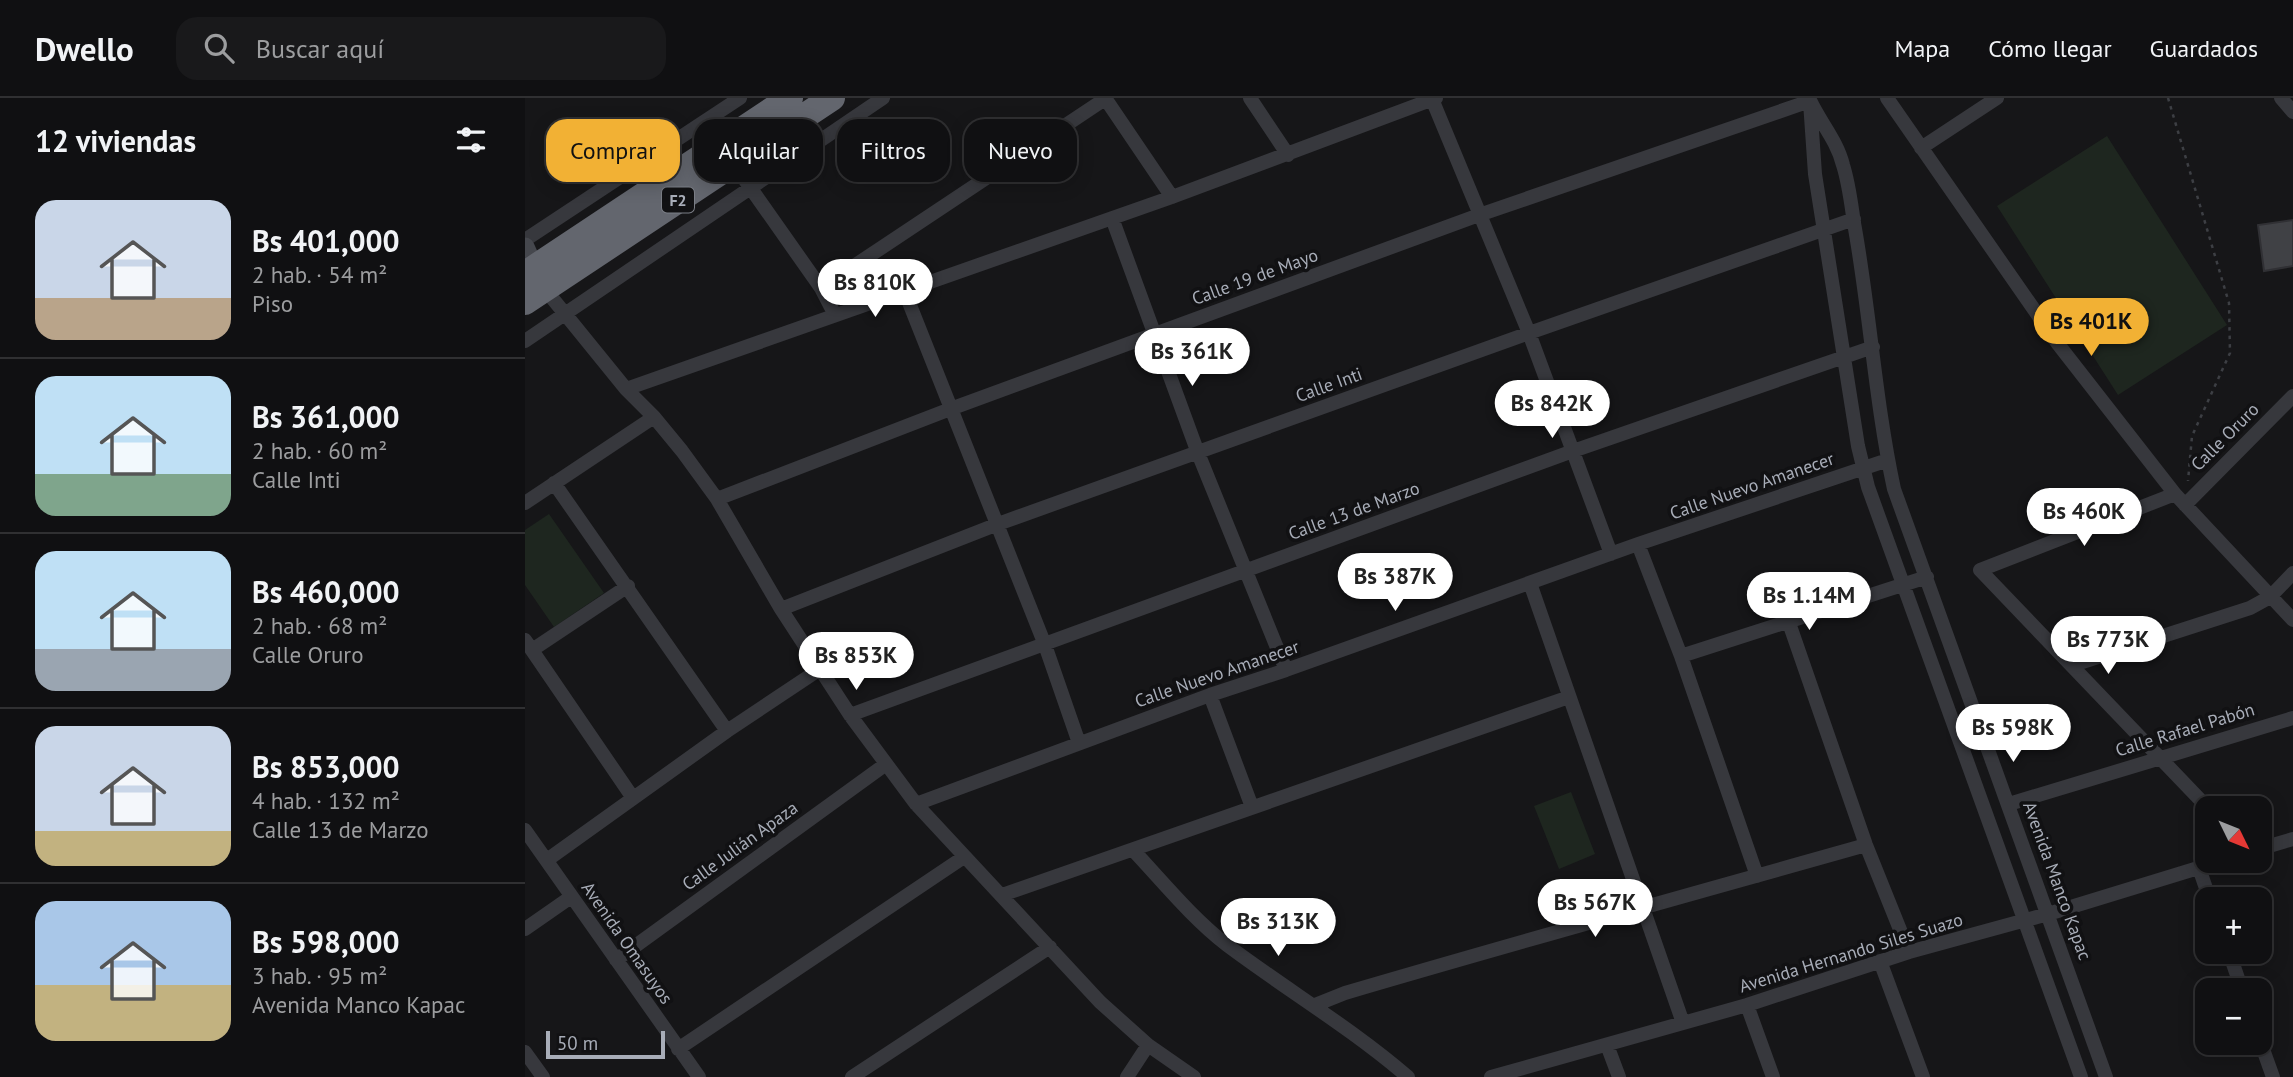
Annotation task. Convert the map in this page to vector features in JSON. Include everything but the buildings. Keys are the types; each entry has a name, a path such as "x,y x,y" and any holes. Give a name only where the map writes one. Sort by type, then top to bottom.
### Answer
{"highway":[{"name":"F2","path":"531,276 790,98"},
{"name":"F2","path":"800,119 832,98"},
{"name":"F2","path":"531,276 699,182"}],"street":[{"path":"525,240 740,98"},
{"path":"525,341 883,98"},
{"path":"821,288 1105,98 1172,197"},
{"path":"1249,98 1288,155"},
{"path":"1887,98 2058,344 2180,500 2293,620"},
{"path":"1921,148 1997,98"},
{"path":"2281,98 2293,112"},
{"path":"626,389 1172,197 1434,99 1528,333 1612,554"},
{"path":"1809,99 1823,230 1857,446 1863,468 2081,1077"},
{"name":"Calle 19 de Mayo","path":"717,499 953,408 1479,215 1809,99"},
{"name":"Avenida Manco Kapac","path":"1809,99 1843,162 1854,219 1888,460 1895,489 2106,1077"},
{"path":"746,182 821,288 835,315"},
{"path":"1112,218 1198,453 1286,670"},
{"name":"Calle Inti","path":"781,609 998,524 1854,219"},
{"path":"531,276 626,389 653,416 717,499 781,609 850,715 916,804 1100,1002 1148,1045 1194,1077"},
{"path":"904,290 1045,645 1079,743"},
{"name":"Calle 13 de Marzo","path":"850,715 1573,451 1873,347"},
{"name":"Calle Oruro","path":"2180,500 2293,396"},
{"path":"525,503 653,416"},
{"name":"Calle Nuevo Amanecer","path":"916,804 1210,695 1638,544 1888,460"},
{"path":"554,483 727,731"},
{"path":"2180,500 1980,570 2197,796"},
{"path":"1638,544 1681,656 1757,876"},
{"path":"2073,665 2250,608 2270,597 2293,573"},
{"path":"1681,656 1927,577"},
{"path":"1530,583 1683,1023"},
{"path":"628,586 528,645 633,798"},
{"path":"1788,620 1866,845 1909,952"},
{"path":"547,860 727,731 820,669"},
{"path":"1210,695 1252,807"},
{"path":"1002,895 1569,697"},
{"name":"Calle Rafael Pabón","path":"2009,804 2293,718"},
{"name":"Calle Julián Apaza","path":"616,960 886,764"},
{"name":"Avenida Omasuyos","path":"525,830 699,1077"},
{"path":"2272,845 2293,839"},
{"path":"1315,1005 1345,993 1562,929 1866,845"},
{"path":"1133,850 1181,901 1226,943 1315,1005 1408,1077"},
{"path":"678,1048 964,857"},
{"name":"Avenida Hernando Siles Suazo","path":"1491,1077 1747,1005 1909,952 2024,921 2195,869"},
{"path":"525,929 571,897"},
{"path":"852,1077 1050,947"},
{"path":"1880,961 1923,1077"},
{"path":"1747,1005 1773,1077"},
{"path":"1127,1077 1148,1045"},
{"path":"1607,1045 1619,1077"},
{"path":"525,1052 543,1077"},
{"path":"2265,1055 2273,1077"}],"path":[{"path":"2168,98 2229,303 2230,353 2192,436 2180,500"}],"shaded area":[{"path":"2107,136 2227,325 2118,395 1997,206"},
{"path":"549,514 604,593 554,627 525,585 525,530"},
{"path":"1571,792 1595,854 1559,869 1534,806"}]}
